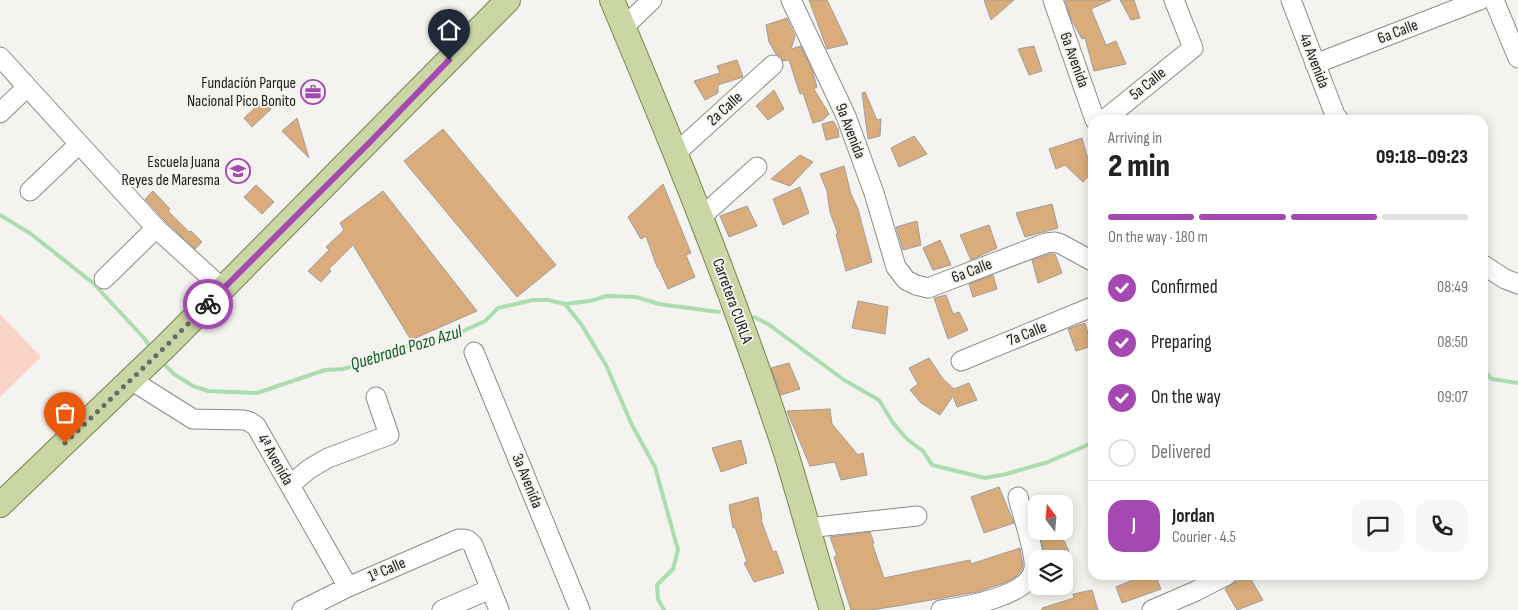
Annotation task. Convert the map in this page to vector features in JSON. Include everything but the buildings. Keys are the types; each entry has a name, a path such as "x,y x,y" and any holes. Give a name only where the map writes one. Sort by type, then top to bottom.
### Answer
{"main road":[{"path":"0,506 168,344 508,0"},
{"name":"Carretera CURLA","path":"612,0 676,153 733,302 786,454 832,610"}],"street":[{"path":"624,27 652,0"},
{"name":"9a Avenida","path":"792,0 846,116 874,193 896,268"},
{"name":"6a Avenida","path":"1053,0 1094,115"},
{"name":"4a Avenida","path":"1291,0 1335,115"},
{"name":"6a Calle","path":"1315,64 1480,0"},
{"path":"1494,0 1518,58"},
{"name":"5a Calle","path":"1110,115 1193,48 1179,2"},
{"path":"0,57 156,228 223,289"},
{"name":"2a Calle","path":"676,153 773,65"},
{"path":"0,113 27,87"},
{"path":"30,191 79,144"},
{"path":"701,217 757,167"},
{"path":"104,279 156,228"},
{"name":"6a Calle","path":"896,268 906,280 928,288 1046,243 1055,242 1088,259"},
{"path":"1488,268 1505,279 1518,284"},
{"name":"7a Calle","path":"961,361 1088,308"},
{"name":"3a Avenida","path":"474,352 580,610"},
{"name":"4ª Avenida","path":"131,380 193,419 250,422 256,426 348,588"},
{"path":"290,485 328,458 389,435 376,397"},
{"path":"941,610 963,607 1007,594 1020,588 1030,580 1034,570 1034,559 1018,497"},
{"path":"808,528 917,516"},
{"name":"1ª Calle","path":"302,610 459,539 469,540 473,545 490,588"},
{"path":"1152,610 1217,580"},
{"path":"442,610 490,588 499,610"}],"shaded area":[{"path":"0,314 41,357 0,397"}],"waterway":[{"name":"Quebrada Pozo Azul","path":"0,215 31,234 93,283 151,348"},
{"path":"565,304 590,301 607,296 636,297 659,304 719,312"},
{"name":"Quebrada Pozo Azul","path":"161,361 174,374 193,386 208,391 257,393 325,370 343,369 358,365 373,355 405,346 424,345 448,338 485,321 498,308 533,300 548,300 565,304 581,324 606,365 632,425 655,467 678,550 673,569 657,585 658,599 664,610"},
{"path":"754,317 768,324 844,380 879,400 893,423 907,439 923,451 932,465 985,478 1048,462 1088,445"},
{"path":"1488,375 1492,379 1518,383"}],"way so far":[{"path":"65,443 208,304"}],"place":[{"name":"Fundación Parque Nacional Pico Bonito","path":"313,92"},
{"name":"Escuela Juana Reyes de Maresma","path":"238,171"}],"route":[{"path":"208,304 449,60"}]}
